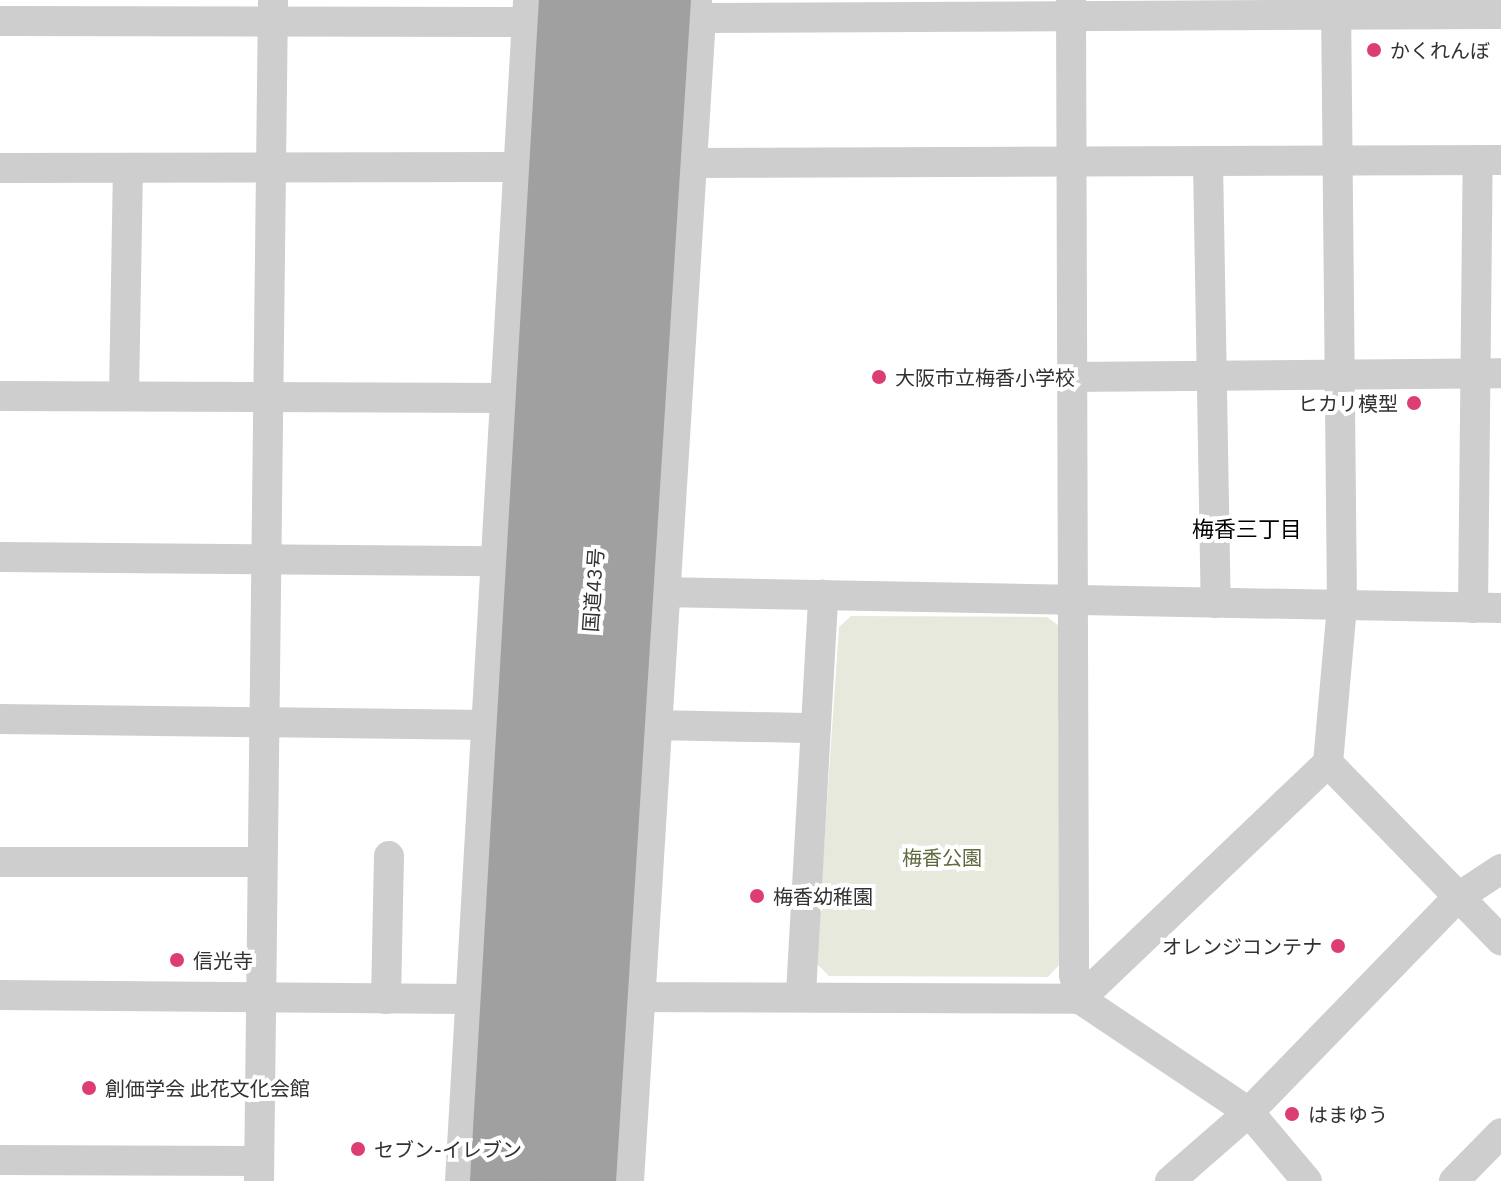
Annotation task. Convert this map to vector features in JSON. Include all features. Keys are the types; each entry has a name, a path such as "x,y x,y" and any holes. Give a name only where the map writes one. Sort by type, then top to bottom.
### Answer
{"highway":[{"name":"国道43号","path":"525,1181 595,0"},
{"name":"国道43号","path":"560,1181 633,0"},
{"path":"594,1181 687,6"},
{"path":"492,1181 541,7"}],"street":[{"path":"625,1181 685,163 687,6 1336,8 1501,14"},
{"path":"1071,6 1074,975 1080,999"},
{"path":"0,21 273,11 541,7 522,167 464,1181"},
{"path":"1080,999 1328,763 1342,605 1342,372 1335,161 1336,8"},
{"path":"0,1160 259,1171 259,862 265,722 273,11"},
{"path":"660,592 1487,608 1489,160 685,163"},
{"path":"1208,161 1216,603"},
{"path":"0,168 522,167"},
{"path":"124,395 128,170"},
{"path":"1071,377 1342,372 1489,373"},
{"path":"0,396 509,398"},
{"path":"0,557 498,561"},
{"path":"801,994 823,595"},
{"path":"0,719 489,725"},
{"path":"653,725 816,728"},
{"path":"1328,763 1501,940"},
{"path":"386,999 389,856"},
{"path":"0,862 259,862"},
{"path":"1170,1181 1249,1112 1457,898 1501,869"},
{"path":"0,995 474,1000 801,994 1080,999 1249,1112 1307,1181"},
{"path":"1454,1181 1501,1133"}],"green space":[{"name":"梅香公園","path":"851,616 1047,617 1059,626 1060,964 1048,977 829,976 816,963 839,627"}],"place":[{"name":"かくれんぼ","path":"1374,50"},
{"name":"大阪市立梅香小学校","path":"879,377"},
{"name":"ヒカリ模型","path":"1414,403"},
{"name":"梅香幼稚園","path":"757,896"},
{"name":"オレンジコンテナ","path":"1338,946"},
{"name":"信光寺","path":"177,960"},
{"name":"創価学会 此花文化会館","path":"89,1088"},
{"name":"はまゆう","path":"1292,1114"},
{"name":"セブン-イレブン","path":"358,1149"}],"district":[{"name":"梅香三丁目","path":"1247,529"}]}
